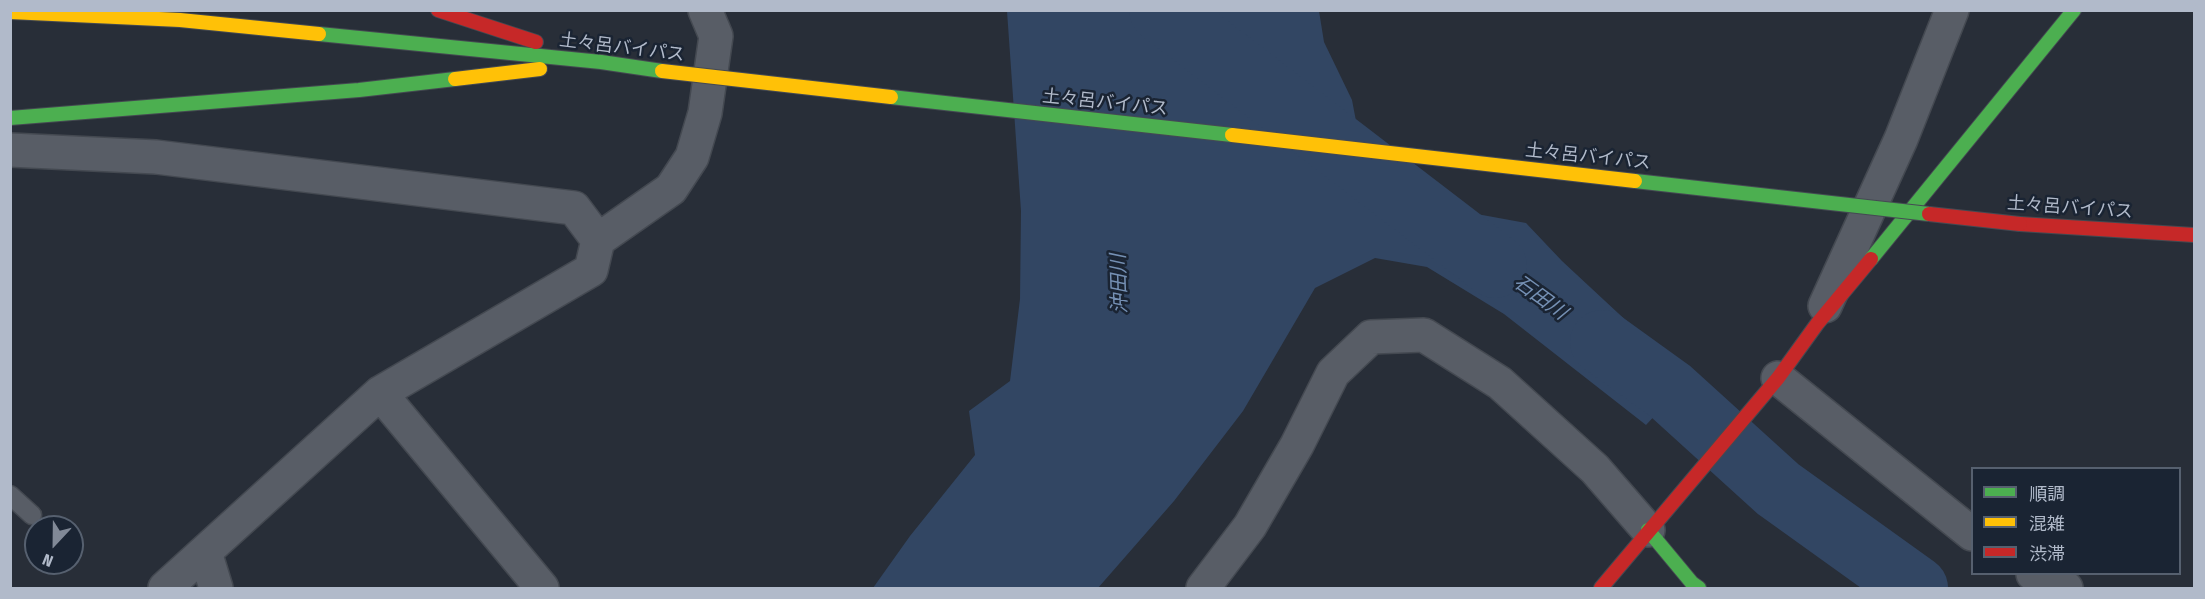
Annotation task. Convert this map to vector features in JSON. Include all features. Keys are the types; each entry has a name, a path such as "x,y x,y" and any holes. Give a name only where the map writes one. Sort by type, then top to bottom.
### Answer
{"main road":[{"path":"438,10 601,62"},
{"path":"1601,588 1769,388 1817,324 2057,23 2074,10"},
{"name":"土々呂バイパス","path":"10,12 180,20 601,62 663,71 2020,224 2194,235"},
{"path":"10,118 359,90 601,62"},
{"path":"1648,530 1692,583 1699,588"}],"street":[{"path":"165,588 380,393 591,270 598,240 671,189 692,157 705,112 716,36 705,10"},
{"path":"1817,324 1901,139 1952,10"},
{"path":"10,150 156,157 574,208 598,240"},
{"path":"1203,588 1250,526 1298,445 1333,373 1371,337 1424,335 1500,382 1595,469 1648,530"},
{"path":"1769,388 1971,533"},
{"path":"380,393 542,588"},
{"path":"204,552 216,588"},
{"path":"2038,575 2067,588"}],"lane":[{"path":"10,495 32,515"}],"water":[{"name":"沖田川","path":"1007,11 1319,11 1324,42 1352,100 1372,205 1386,216 1455,210 1526,223 1562,261 1689,379 1646,425 1504,314 1427,267 1375,258 1315,288 1243,411 1174,501 1098,588 873,588 910,536 975,455 969,411 1010,381 1020,299 1021,211"}],"waterway":[{"name":"石田川","path":"1161,10 1495,266"},
{"name":"石田川","path":"1602,342 1670,391 1778,489 1916,588"}],"traffic: fast":[{"path":"1871,259 2074,10"},
{"path":"319,34 601,62 662,71"},
{"path":"10,118 359,90 455,79"},
{"path":"891,97 1232,135"},
{"path":"1635,181 1929,214"},
{"path":"1648,530 1692,583 1699,588"}],"traffic: slow":[{"path":"10,12 180,20 319,34"},
{"path":"455,79 540,69"},
{"path":"662,71 891,97"},
{"path":"1232,135 1635,181"}],"traffic: jam":[{"path":"438,10 536,42"},
{"path":"1929,214 2020,224"},
{"path":"2020,224 2194,235"},
{"path":"1601,588 1778,378 1817,324 1871,259"}]}
